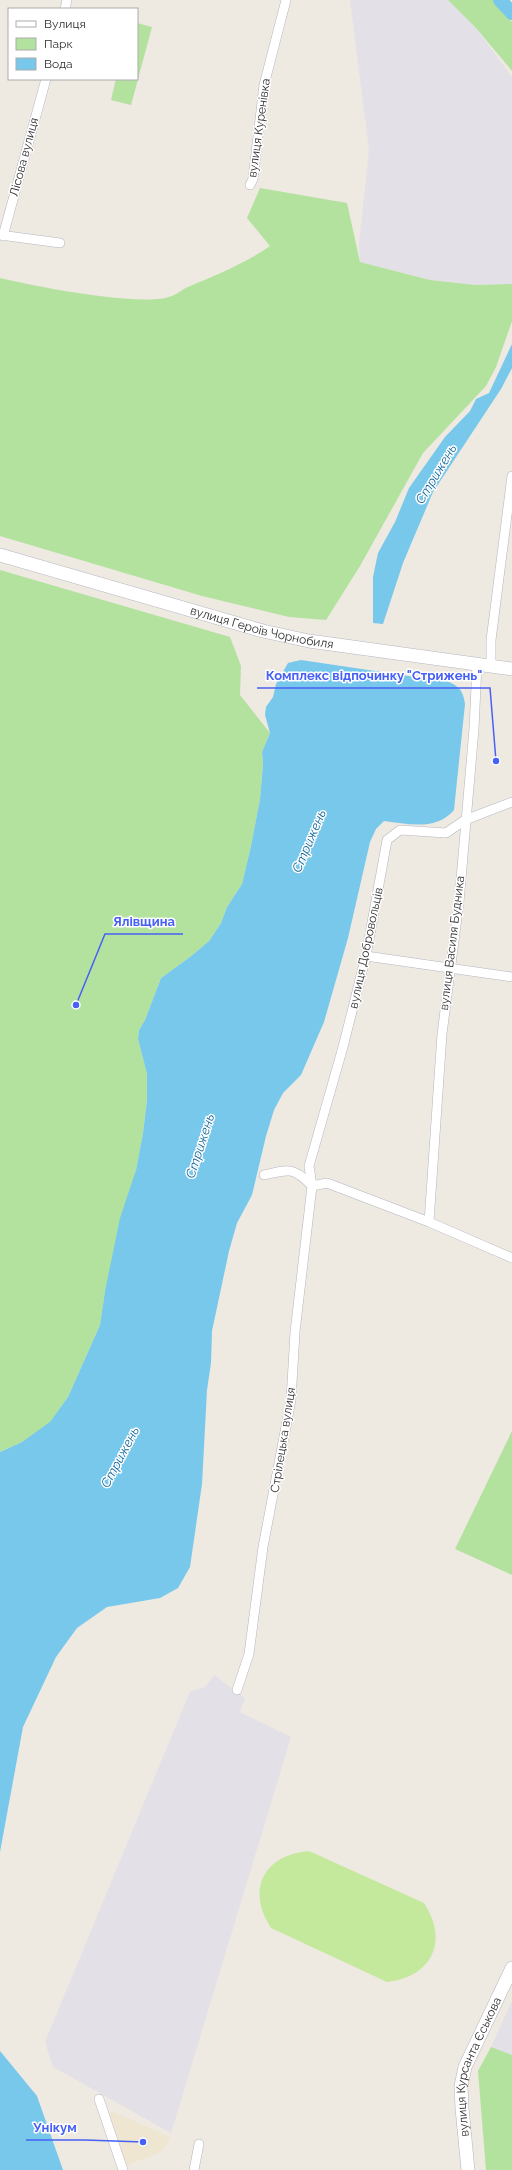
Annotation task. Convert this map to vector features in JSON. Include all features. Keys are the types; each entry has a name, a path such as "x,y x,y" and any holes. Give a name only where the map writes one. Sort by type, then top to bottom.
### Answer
{"main road":[{"name":"вулиця Героїв Чорнобиля","path":"0,555 263,631 309,641 512,669"},
{"name":"вулиця Курсанта Єськова","path":"468,2170 461,2094 465,2066 512,1968"}],"street":[{"name":"вулиця Куренівка","path":"250,185 253,179 264,86 286,0"},
{"name":"Лісова вулиця","path":"2,236 46,80"},
{"path":"2,236 60,243"},
{"path":"491,666 491,640 512,476"},
{"name":"вулиця Василя Будника","path":"430,1222 442,1034 445,1000 459,902 464,820 474,729 477,664"},
{"name":"вулиця Добровольців","path":"312,1186 309,1166 344,1047 366,956 387,840 400,830 446,833 464,820 512,802"},
{"path":"366,956 512,977"},
{"path":"264,1175 285,1170 301,1174 312,1186 327,1183 430,1222 512,1258"},
{"name":"Стрілецька вулиця","path":"237,1690 249,1654 263,1547 291,1400 295,1332 312,1186"},
{"path":"99,2099 123,2170"},
{"path":"194,2170 199,2144"}],"shaded area":[{"path":"350,0 448,0 476,28 512,77 512,284 475,285 430,280 360,262 359,244 369,150"},
{"path":"214,1675 245,1698 240,1712 291,1737 171,2133 53,2067 45,2042 189,1694 191,1691 205,1687"},
{"path":"512,2001 512,2056 491,2047"},
{"path":"111,2112 170,2137 165,2147 159,2153 127,2165 109,2118"}],"green space":[{"path":"448,0 494,0 512,22 512,71 476,28"},
{"path":"138,23 152,27 138,79"},
{"path":"116,80 138,80 131,105 111,100"},
{"path":"260,188 347,203 360,262 430,280 475,285 512,284 512,321 496,367 486,386 423,453 360,566 326,620 289,617 202,596 0,536 0,278 37,286 114,298 158,299 172,296 186,288 240,264 270,246 247,218"},
{"path":"0,570 230,637 241,666 240,695 270,733 262,752 263,764 260,799 242,884 227,907 221,923 209,941 161,978 145,1020 139,1030 138,1039 147,1074 147,1100 143,1133 136,1170 105,1291 100,1325 68,1397 50,1423 22,1442 0,1452"},
{"path":"512,1431 512,1575 455,1549"},
{"path":"309,1851 424,1903 431,1917 435,1931 435,1943 432,1955 425,1965 415,1973 403,1979 387,1982 271,1928 264,1914 260,1900 260,1888 263,1877 270,1867 280,1859 293,1854"},
{"path":"491,2047 512,2055 512,2170 486,2170 478,2071"}],"water":[{"path":"512,344 512,368 501,389 433,492 403,563 383,624 373,623 373,577 378,553 395,522 409,488 445,437 470,411 476,399 489,393"},
{"path":"301,660 449,682 456,686 462,693 465,704 454,810 447,817 431,824 412,824 384,821 376,829 370,842 348,938 324,1022 301,1075 283,1093 274,1110 266,1136 252,1195 237,1223 229,1251 212,1331 202,1484 190,1567 178,1588 160,1598 107,1607 77,1628 56,1657 23,1727 0,1852 0,1452 22,1442 50,1422 68,1397 100,1325 105,1291 120,1218 136,1170 143,1133 147,1100 147,1074 138,1039 139,1030 145,1020 161,978 209,941 221,923 227,907 242,884 260,799 263,764 262,752 270,733 265,715 266,707 273,697 276,684 288,663"},
{"path":"0,2051 37,2096 63,2170 0,2170"}],"waterway":[{"name":"Стрижень","path":"500,0 512,13"}],"place":[{"name":"Комплекс відпочинку \"Стрижень\"","path":"496,761"},
{"name":"Ялівщина","path":"76,1005"},
{"name":"Унікум","path":"143,2142"}]}
